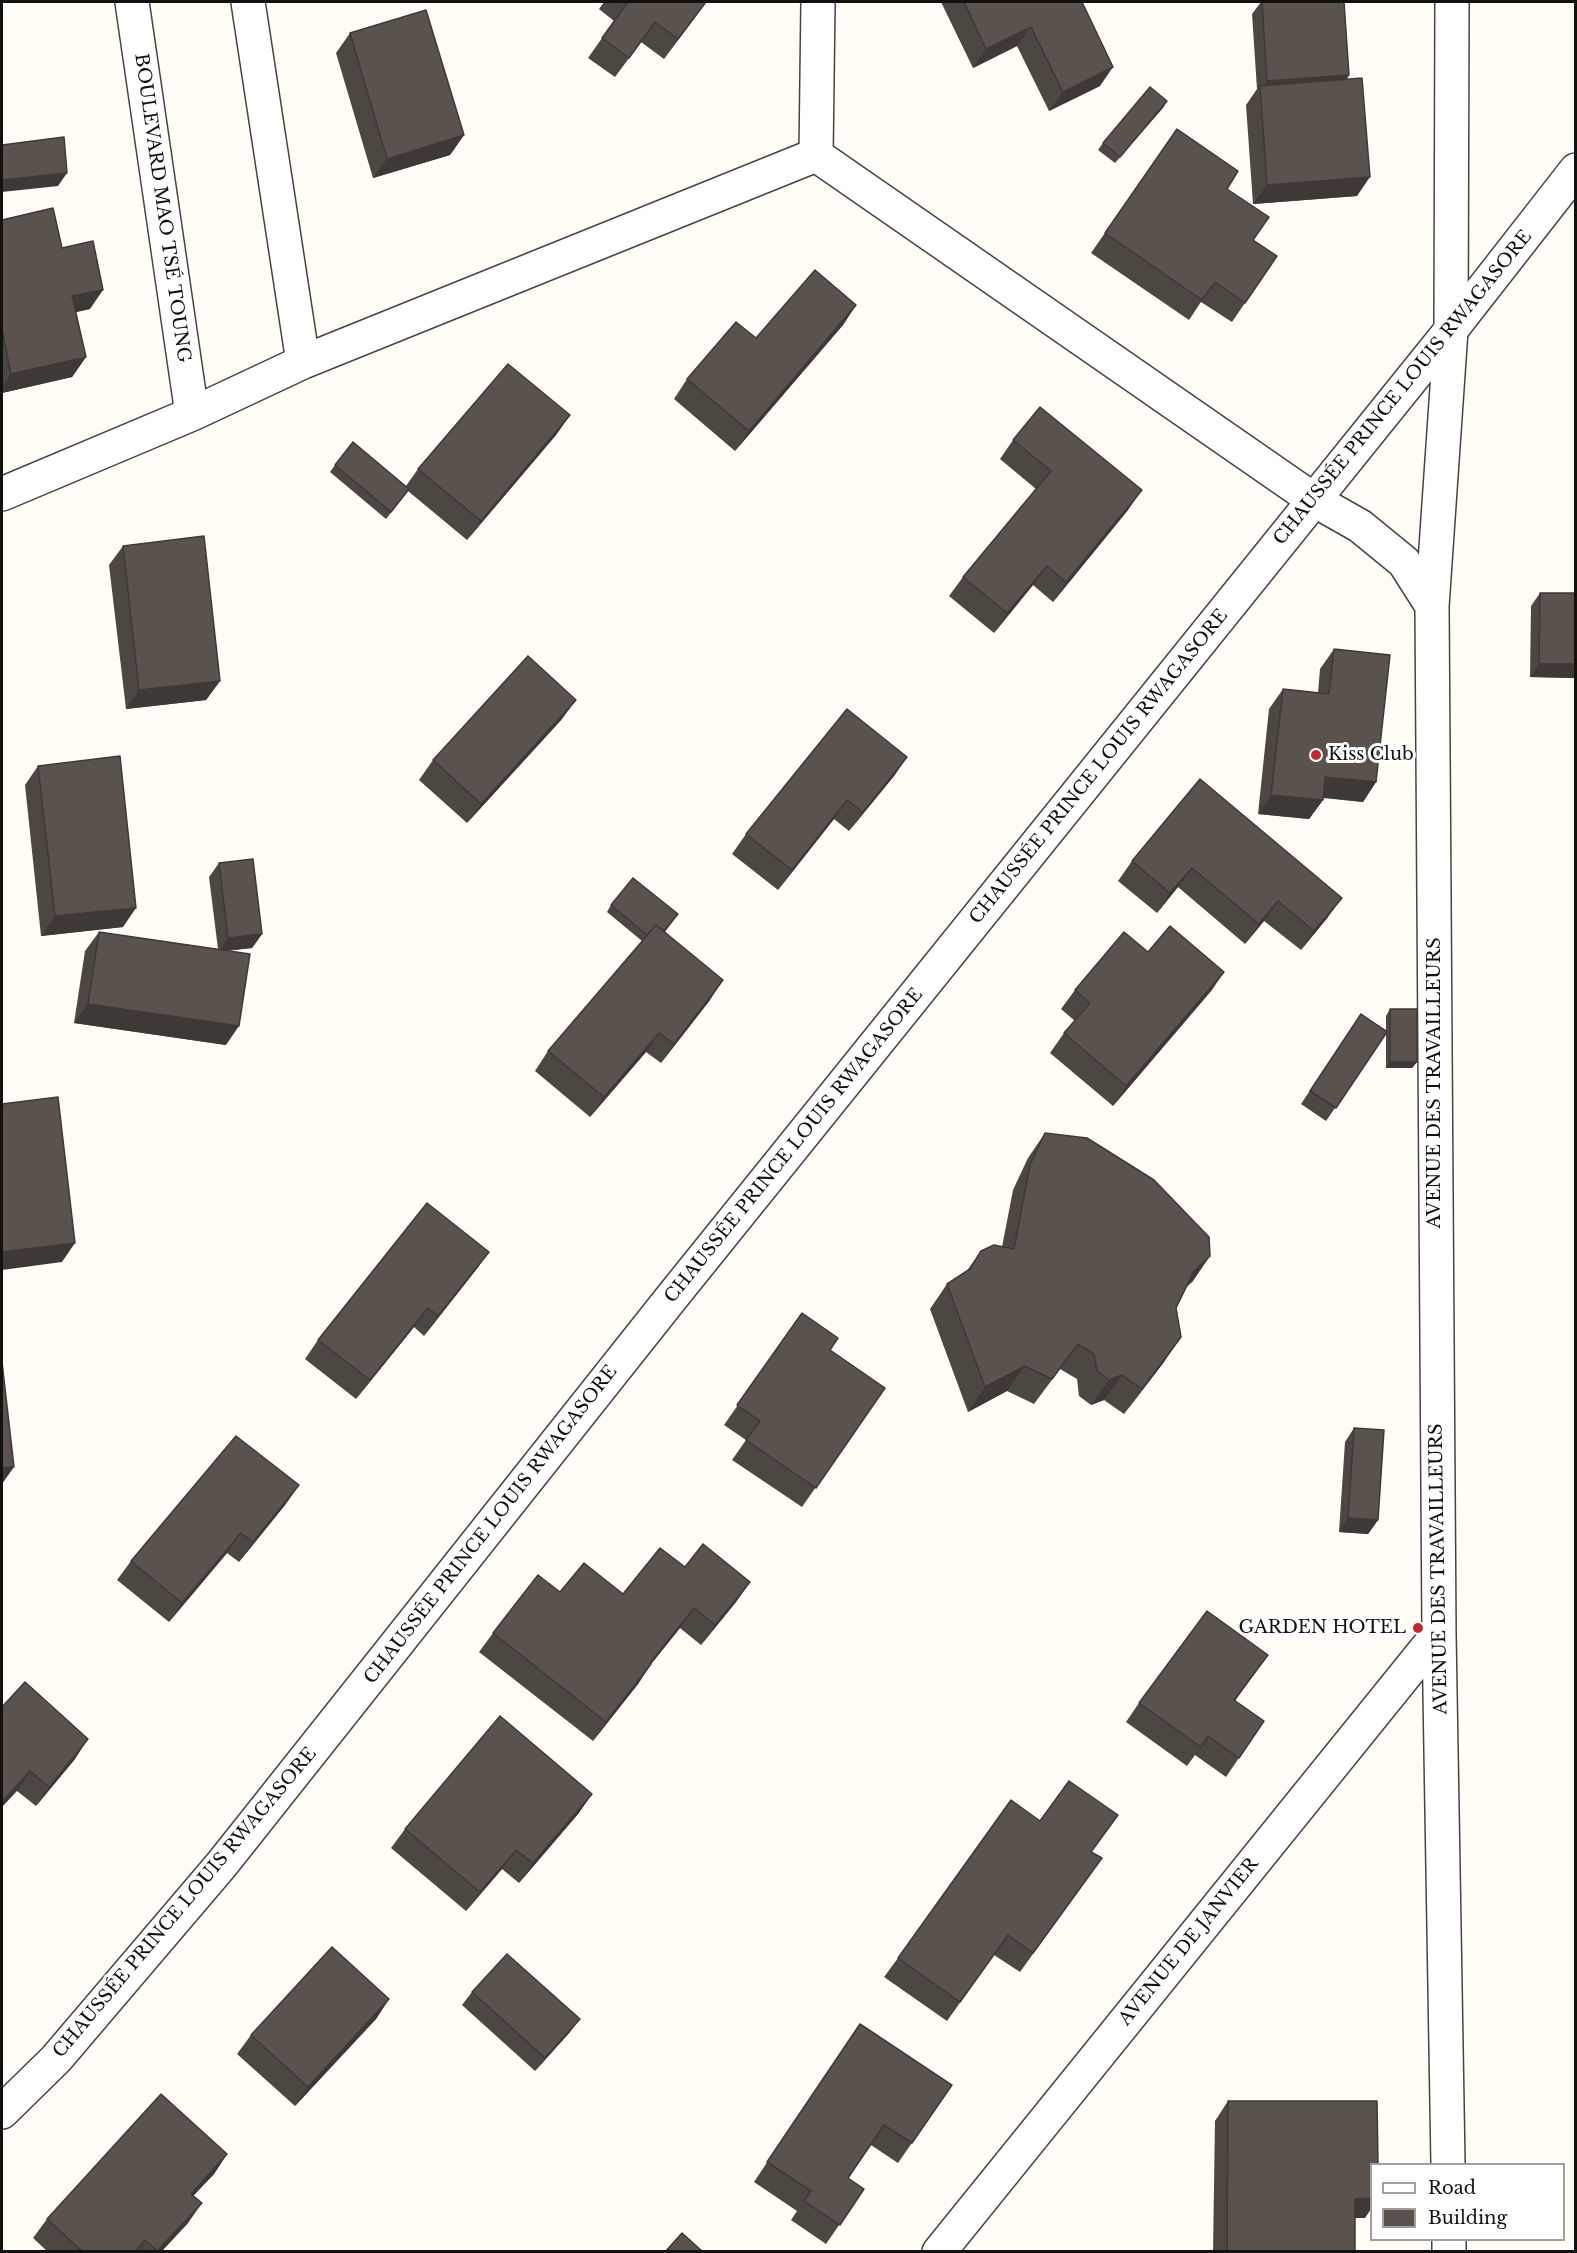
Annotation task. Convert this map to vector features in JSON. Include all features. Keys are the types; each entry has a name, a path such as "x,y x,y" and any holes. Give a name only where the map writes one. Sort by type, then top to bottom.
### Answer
{"street":[{"name":"BOULEVARD MAO TSÉ TOUNG","path":"132,2 192,414"},
{"path":"249,2 303,362"},
{"path":"816,155 818,2"},
{"name":"AVENUE DES TRAVAILLEURS","path":"1448,2163 1439,1633 1432,606 1450,330 1452,2"},
{"path":"2,494 192,414 303,362 816,155"},
{"path":"816,155 1314,500 1360,526 1404,562 1432,606"},
{"name":"CHAUSSÉE PRINCE LOUIS RWAGASORE","path":"2,2112 56,2059 222,1864 679,1288 1314,500 1575,170"},
{"name":"AVENUE DE JANVIER","path":"939,2252 1439,1633"}],"building":[{"path":"628,2 706,2 678,39 655,22 629,58 602,38"},
{"path":"964,2 1082,2 1113,67 1063,92 1031,27 986,49"},
{"path":"1262,2 1344,2 1349,75 1267,81"},
{"path":"426,10 464,135 387,159 350,33"},
{"path":"1362,78 1370,177 1267,185 1260,86"},
{"path":"1150,87 1167,101 1120,157 1103,143"},
{"path":"1177,129 1238,171 1227,189 1269,217 1253,240 1277,256 1245,303 1215,282 1202,300 1105,233"},
{"path":"64,137 67,173 2,180 2,145"},
{"path":"53,208 62,248 93,241 103,290 72,296 86,357 11,374 2,330 2,220"},
{"path":"815,270 856,305 749,431 687,379 736,322 756,338"},
{"path":"508,364 570,415 481,521 418,469"},
{"path":"1040,407 1142,490 1066,582 1047,566 1007,613 963,577 1051,471 1013,440"},
{"path":"353,442 409,489 391,512 335,465"},
{"path":"204,536 220,681 139,690 123,546"},
{"path":"1540,593 1575,593 1575,664 1539,664"},
{"name":"Kiss Club","path":"1334,649 1390,655 1376,782 1325,777 1323,800 1271,795 1283,689 1329,694"},
{"path":"528,656 576,700 481,804 433,760"},
{"path":"847,709 907,757 863,812 847,800 792,870 746,834"},
{"path":"120,756 136,908 55,916 38,766"},
{"path":"1200,779 1342,898 1314,931 1278,901 1259,924 1192,868 1170,893 1132,861"},
{"path":"253,859 262,934 228,938 219,863"},
{"path":"633,878 678,914 664,931 656,925 647,935 611,905"},
{"path":"656,925 723,980 674,1044 659,1033 604,1097 548,1051"},
{"path":"1170,926 1224,972 1126,1086 1064,1033 1090,1003 1075,990 1124,932 1148,952"},
{"path":"99,932 250,954 239,1026 88,1004"},
{"path":"1390,1009 1417,1009 1417,1062 1390,1062"},
{"path":"1361,1014 1387,1032 1336,1108 1310,1091"},
{"path":"58,1097 75,1243 2,1252 2,1104"},
{"path":"1045,1133 1087,1138 1154,1180 1209,1237 1210,1256 1194,1271 1176,1308 1181,1337 1142,1389 1122,1375 1109,1380 1097,1371 1094,1354 1078,1344 1052,1379 1025,1366 985,1387 947,1284 970,1269 981,1251 994,1245 1014,1249 1030,1165"},
{"path":"427,1203 489,1252 438,1316 428,1308 370,1380 318,1340"},
{"path":"802,1313 838,1338 830,1350 885,1388 816,1488 746,1440 760,1421 737,1405"},
{"path":"2,1362 14,1467 2,1468"},
{"path":"1354,1428 1384,1430 1378,1520 1348,1518"},
{"path":"236,1436 299,1485 253,1542 241,1533 182,1603 131,1561"},
{"path":"703,1544 750,1582 715,1625 694,1608 606,1722 493,1633 538,1575 560,1592 584,1563 623,1594 660,1548 685,1567"},
{"path":"1207,1611 1268,1655 1234,1700 1264,1721 1239,1758 1208,1736 1201,1747 1139,1703"},
{"path":"25,1682 88,1739 49,1787 30,1771 2,1802 2,1707"},
{"path":"500,1716 592,1794 533,1863 516,1850 480,1892 405,1829"},
{"path":"1069,1781 1118,1815 1091,1852 1102,1858 1033,1953 1008,1935 960,2002 898,1958 1011,1800 1040,1821"},
{"path":"332,1947 389,1999 308,2087 251,2035"},
{"path":"507,1954 580,2019 545,2058 472,1992"},
{"path":"860,2024 952,2085 912,2143 884,2125 848,2178 864,2189 840,2225 804,2201 811,2191 767,2162"},
{"path":"161,2094 227,2154 191,2194 202,2203 157,2251 145,2240 135,2252 83,2252 47,2219"},
{"path":"1228,2101 1377,2101 1378,2163 1370,2163 1370,2198 1355,2199 1355,2252 1227,2252"},
{"path":"682,2233 703,2252 665,2252"}],"place":[{"name":"Kiss Club","path":"1316,755"},
{"name":"GARDEN HOTEL","path":"1418,1628"}]}
